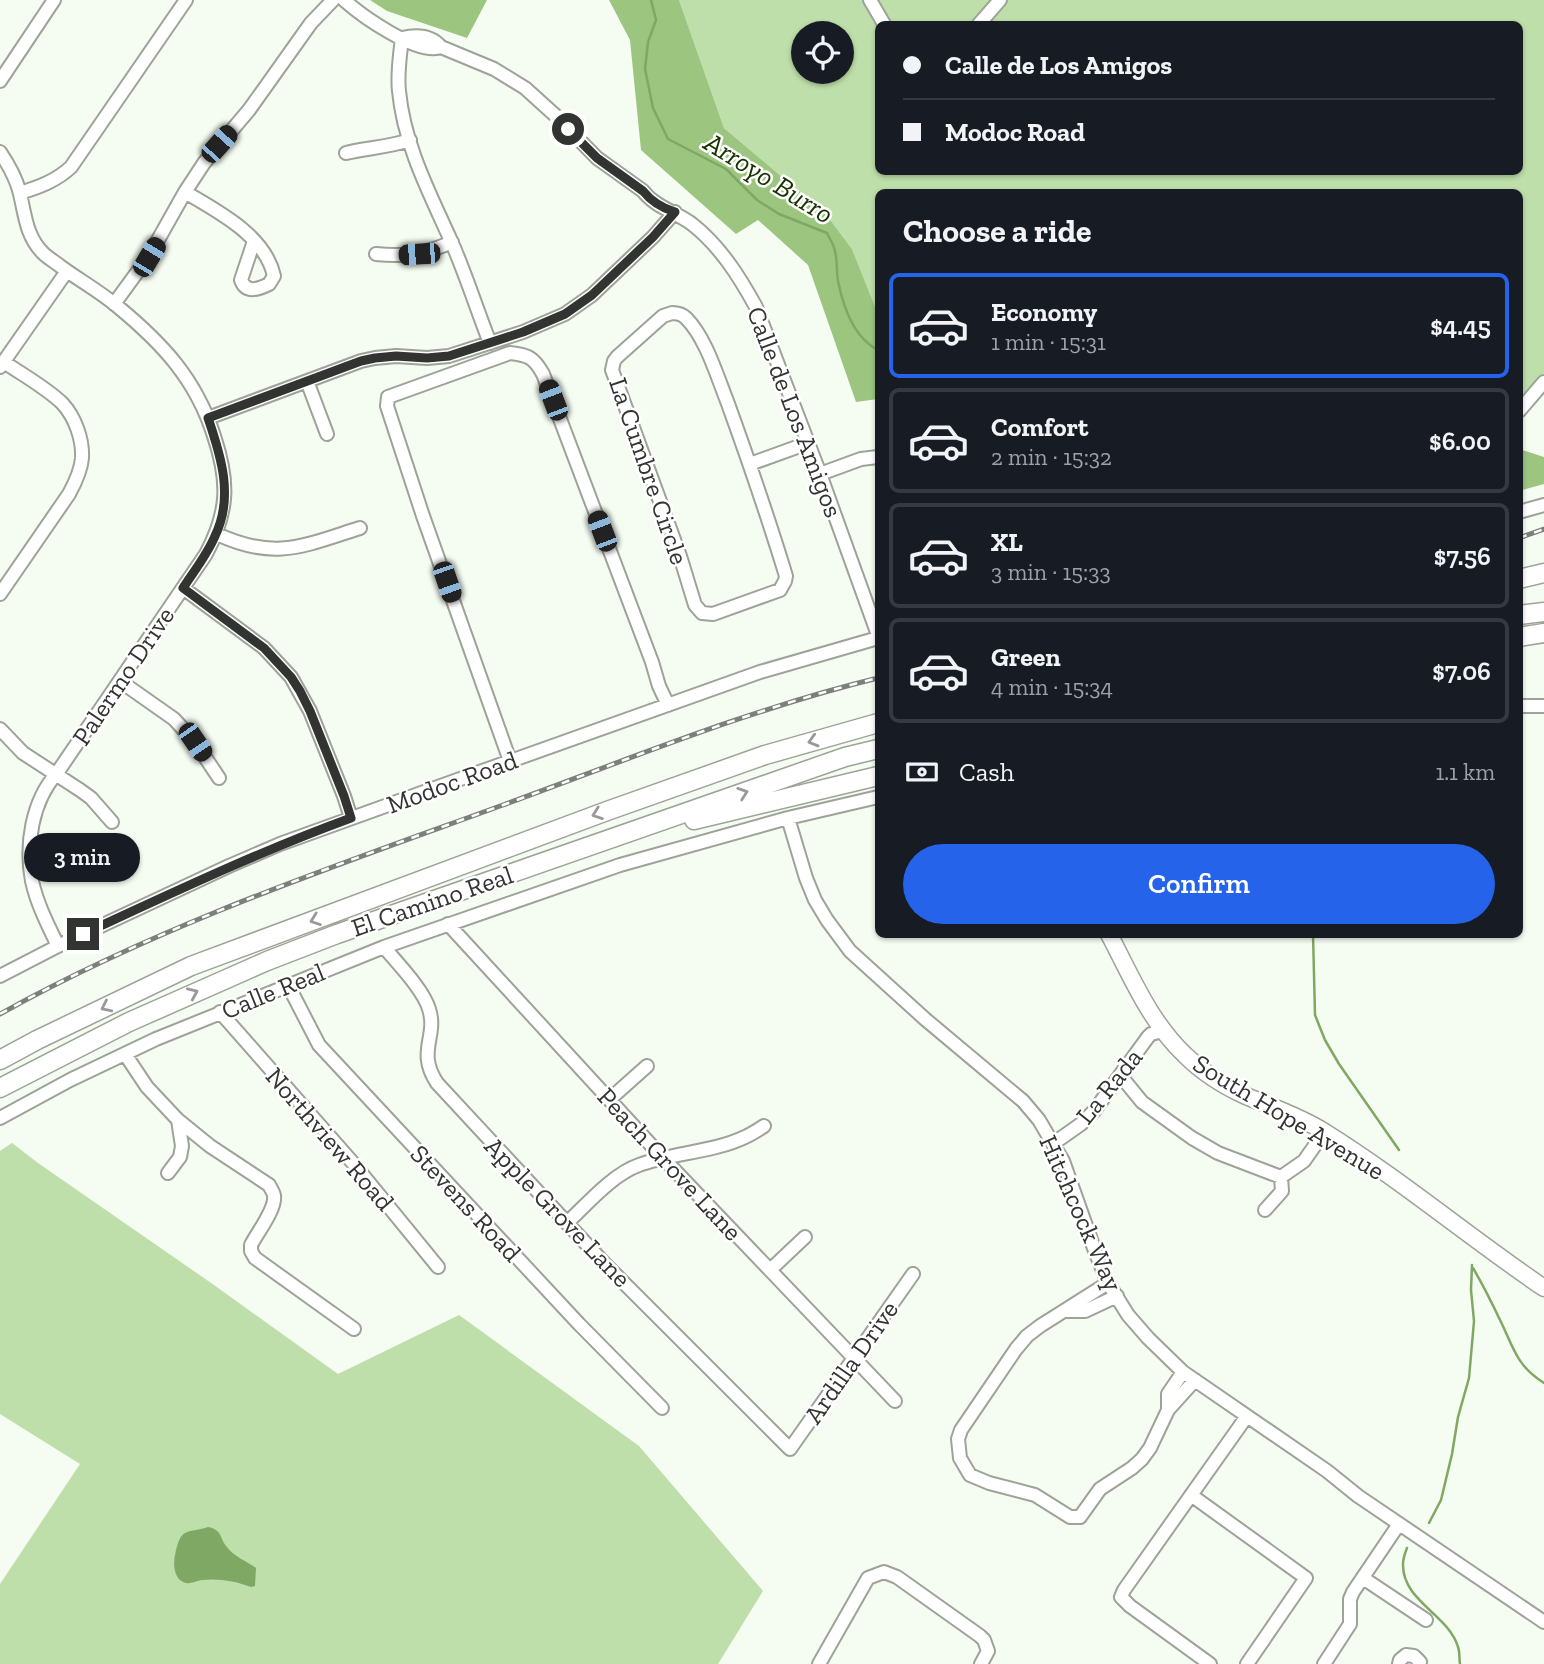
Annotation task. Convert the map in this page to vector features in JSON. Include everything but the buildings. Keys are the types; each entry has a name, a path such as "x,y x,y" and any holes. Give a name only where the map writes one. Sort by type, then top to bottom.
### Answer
{"highway":[{"path":"1523,578 1544,573"},
{"path":"1523,615 1544,612"},
{"path":"1523,636 1544,633"},
{"name":"El Camino Real","path":"0,1060 191,966 741,763 875,724"},
{"name":"El Camino Real","path":"0,1088 129,1022 267,961 337,934 845,757 875,750"},
{"path":"656,824 701,820 875,777"}],"main road":[{"name":"South Hope Avenue","path":"1111,938 1163,1031 1196,1065 1245,1096 1290,1113 1325,1132 1408,1188 1493,1253 1544,1287"}],"street":[{"path":"0,81 54,0"},
{"path":"20,193 55,180 71,167 186,0"},
{"path":"114,303 149,257 204,163 249,110 312,23 333,0"},
{"name":"Calle de Los Amigos","path":"344,0 358,12 401,38 416,35 436,41 440,47 494,69 525,88 597,158 643,191 650,192 668,203 675,212 709,239 756,307 875,628"},
{"path":"870,0 882,21"},
{"path":"982,21 1000,0"},
{"path":"401,38 398,89 404,122 439,218 452,242 490,343"},
{"path":"346,153 392,146 410,140"},
{"name":"Palermo Drive","path":"0,152 15,178 24,218 43,253 114,303 144,329 176,363 200,400 208,418 222,461 225,484 224,504 217,534 206,554 49,782 36,811 30,846 32,881 40,907 58,946"},
{"path":"185,192 228,218 254,241"},
{"path":"208,418 375,358 449,356 523,332 565,314 581,304 653,237 675,212"},
{"path":"376,254 419,254 452,242"},
{"path":"0,594 69,494 82,457 79,434 68,411 50,393 2,365 67,271"},
{"name":"La Cumbre Circle","path":"681,314 694,329 714,367 750,464 786,576 785,581 780,590 707,615 695,606 676,543 612,375 612,365 617,357 663,316 681,314"},
{"path":"510,761 387,406 388,397 400,392 510,354 524,355 535,360 543,374 668,705"},
{"path":"307,381 327,434"},
{"path":"1523,406 1544,382"},
{"path":"750,464 808,443"},
{"path":"820,474 861,459 875,457"},
{"path":"1523,511 1544,505"},
{"path":"217,534 245,544 280,549 315,543 360,528"},
{"path":"183,588 264,648 291,677 310,711 351,818"},
{"name":"Modoc Road","path":"0,976 58,946 281,844 760,672 875,637"},
{"path":"120,681 174,719 195,742 219,778"},
{"path":"1523,706 1544,706"},
{"path":"0,729 23,753 91,798 112,822"},
{"name":"Calle Real","path":"0,1118 70,1080 156,1039 384,947 620,865 788,818 875,798"},
{"name":"Hitchcock Way","path":"788,818 810,889 827,920 850,951 925,1019 1023,1101 1054,1143 1063,1160 1108,1283 1128,1315 1148,1338 1183,1372 1327,1471 1358,1496 1544,1622"},
{"name":"Peach Grove Lane","path":"448,924 662,1157 895,1401"},
{"name":"Apple Grove Lane","path":"384,947 424,997 429,1008 431,1029 427,1057 437,1083 606,1264 790,1449"},
{"name":"Stevens Road","path":"288,985 319,1045 579,1324 662,1408"},
{"name":"Northview Road","path":"220,1012 353,1163 438,1267"},
{"name":"La Rada","path":"1054,1143 1094,1111 1148,1037 1163,1031"},
{"path":"125,1054 148,1087 178,1120 210,1146 269,1185 275,1200 251,1245 251,1251 256,1258 354,1329"},
{"path":"610,1100 647,1066"},
{"path":"1120,1075 1142,1102 1192,1138 1218,1153 1281,1177"},
{"path":"168,1173 180,1157 182,1146 178,1120"},
{"path":"567,1223 623,1172 637,1165 735,1142 764,1126"},
{"path":"1281,1177 1304,1161 1325,1132"},
{"path":"1265,1210 1282,1191 1281,1177"},
{"path":"770,1270 805,1237"},
{"name":"Ardilla Drive","path":"790,1449 913,1274"},
{"path":"1108,1283 1037,1328 1016,1349 961,1430 958,1448 960,1458 970,1475 1035,1495 1070,1517 1080,1517 1100,1489 1142,1459 1168,1410 1195,1380"},
{"path":"1063,1311 1085,1311 1117,1296"},
{"path":"1168,1410 1168,1394 1183,1372"},
{"path":"1210,1664 1121,1597 1247,1416"},
{"path":"1191,1495 1306,1578 1247,1664"},
{"path":"1324,1664 1350,1624 1350,1599 1363,1578 1405,1528"},
{"path":"819,1664 866,1582 873,1575 884,1572 890,1573 970,1627 984,1640 988,1651 981,1664"},
{"path":"1363,1578 1426,1620"},
{"path":"1399,1664 1399,1660 1406,1655 1414,1656 1419,1664"}],"shaded area":[{"path":"370,0 487,0 467,38 387,11"},
{"path":"609,0 679,0 724,128 825,213 852,249 875,306 875,399 856,402 808,265 758,220 736,234 641,150 630,40"},
{"path":"679,0 1544,0 1544,373 1523,398 1523,189 875,189 875,306 852,249 825,213 724,128"},
{"path":"1523,450 1544,457 1544,484 1523,490"},
{"path":"12,1143 338,1374 459,1315 639,1446 763,1591 718,1664 0,1664 0,1584 80,1464 0,1414 0,1151"},
{"path":"208,1527 218,1532 233,1553 256,1568 255,1586 214,1579 188,1583 179,1579 174,1563 182,1535"}],"waterway":[{"name":"Arroyo Burro","path":"651,0 656,20 648,42 645,69 653,108 668,139 726,169 757,200 779,214 827,233 833,244 838,281 847,311 862,338 875,348"},
{"name":"Arroyo Burro","path":"1313,938 1315,1015 1325,1040 1399,1150"},
{"path":"1429,1523 1441,1500 1469,1378 1474,1321 1472,1265"},
{"name":"Arroyo Burro","path":"1473,1268 1517,1356 1528,1370 1544,1383"},
{"path":"1407,1548 1403,1562 1410,1588 1453,1636 1459,1649 1460,1664"}],"railway":[{"path":"1523,537 1544,529"},
{"path":"0,1014 122,953 247,899 736,720 875,679"}],"route":[{"path":"83,934 229,866 351,818 310,711 291,677 264,648 183,588 217,534 224,504 222,461 208,418 361,361 396,356 449,356 523,332 565,314 595,293 675,212 647,197 643,191 597,158 568,129"}]}
